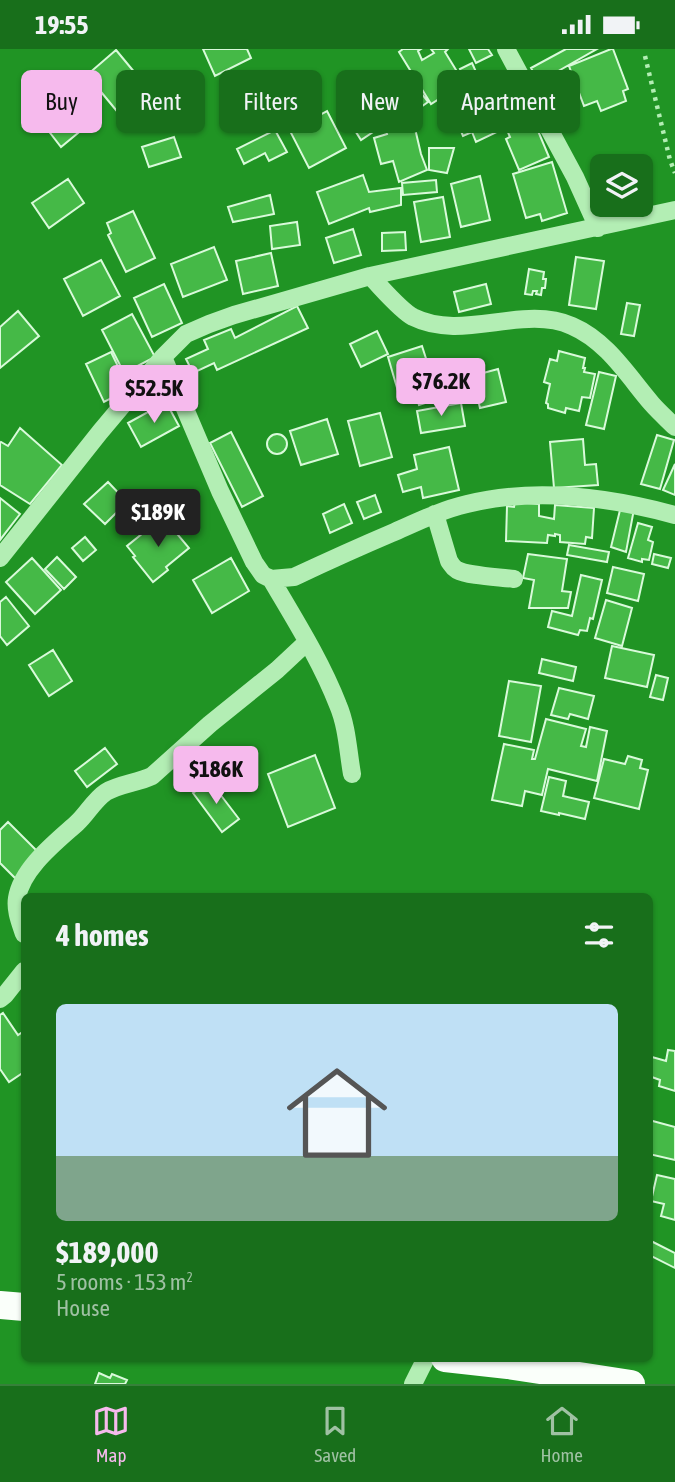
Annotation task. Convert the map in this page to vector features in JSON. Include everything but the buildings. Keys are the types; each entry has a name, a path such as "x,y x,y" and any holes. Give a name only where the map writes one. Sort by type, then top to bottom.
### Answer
{"main road":[{"path":"0,1305 21,1307"},
{"path":"476,1362 631,1384"}],"street":[{"path":"506,49 575,177 598,228"},
{"path":"0,558 100,432 163,357 186,334 306,293 370,276 675,210"},
{"path":"370,276 410,316 429,323 472,326 541,319 573,326 598,342 675,427"},
{"path":"163,357 236,529 263,575 271,579 294,577 436,514 499,498 533,496 596,499 675,515"},
{"path":"436,514 449,561 458,571 514,579"},
{"path":"271,579 307,642 339,707 352,774"},
{"path":"21,926 17,899 21,884 55,842 79,821 92,805 105,793 119,786 152,776 307,642"},
{"path":"0,999 21,975"},
{"path":"413,1384 424,1362"}],"path":[{"path":"645,56 675,173"}]}
